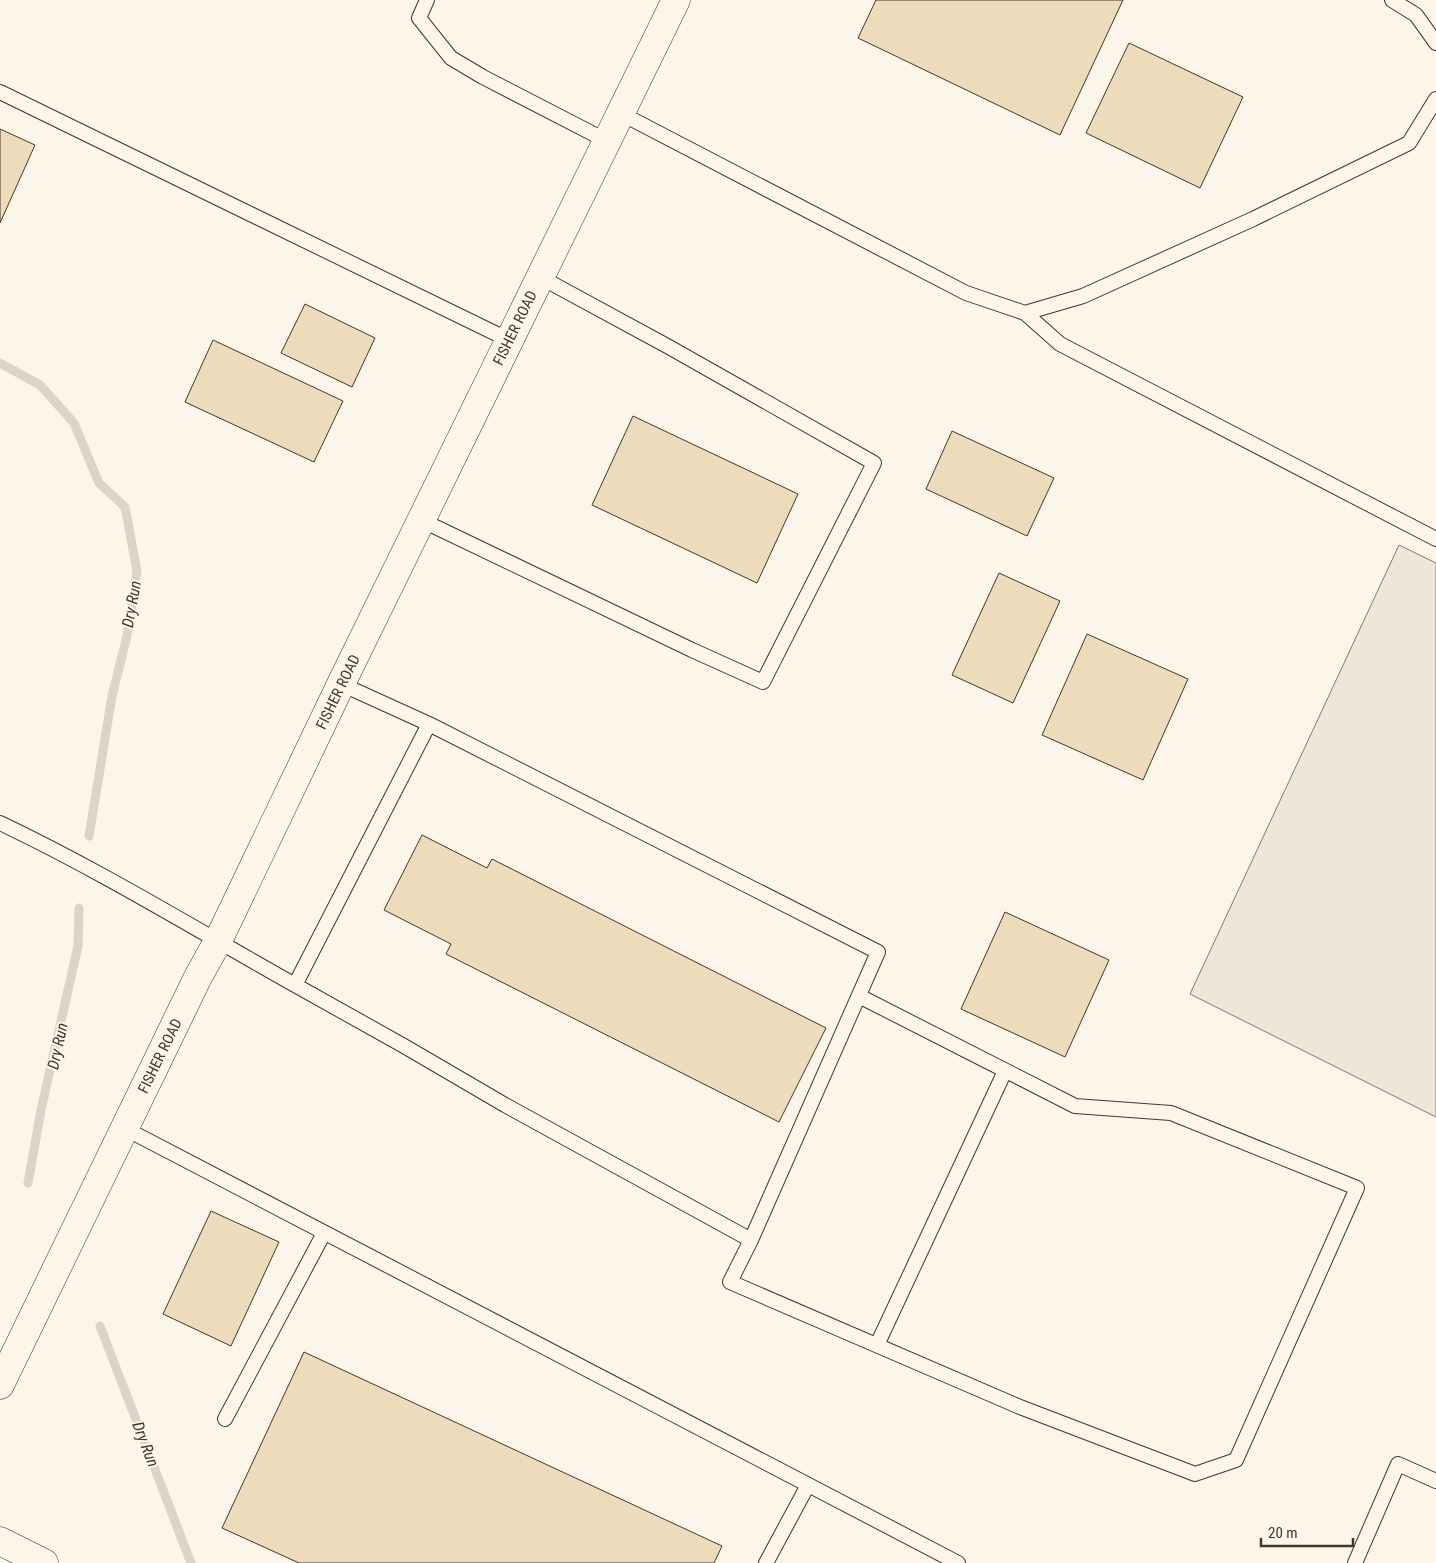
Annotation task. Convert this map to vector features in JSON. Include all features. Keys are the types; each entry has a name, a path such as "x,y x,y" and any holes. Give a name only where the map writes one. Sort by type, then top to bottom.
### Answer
{"main road":[{"name":"FISHER ROAD","path":"0,1385 676,0"},
{"path":"0,1541 44,1563"}],"lane":[{"path":"427,0 419,18 451,58 607,141"},
{"path":"1392,0 1416,15 1436,43"},
{"path":"0,92 509,340"},
{"path":"1025,313 1083,296 1253,218 1409,143 1436,100"},
{"path":"620,113 966,293 1025,313 1060,344 1436,538"},
{"path":"421,520 763,682 874,463 669,347 540,277"},
{"path":"341,684 429,724 878,952 751,1240 730,1282 1020,1407 1195,1474 1236,1460 1357,1188 1171,1113 1075,1106 859,996"},
{"path":"295,985 429,724"},
{"path":"0,823 142,896 506,1105 751,1240"},
{"path":"877,1345 1005,1071"},
{"path":"124,1128 958,1563"},
{"path":"225,1419 324,1233"},
{"path":"1355,1563 1398,1464 1436,1481"},
{"path":"766,1563 808,1486"}],"shaded area":[{"path":"1399,545 1436,563 1436,1117 1190,994"}],"building":[{"path":"876,0 1123,0 1060,135 858,38"},
{"path":"1129,43 1243,97 1200,188 1086,133"},
{"path":"0,129 35,145 0,223"},
{"path":"305,304 375,338 352,387 281,353"},
{"path":"213,340 343,401 314,462 185,402"},
{"path":"633,416 798,494 757,583 592,505"},
{"path":"952,431 1054,478 1027,536 926,489"},
{"path":"999,573 1060,601 1013,703 952,675"},
{"path":"1087,634 1188,679 1143,780 1042,735"},
{"path":"422,835 487,868 492,859 826,1028 779,1122 446,954 451,944 384,910"},
{"path":"1005,912 1109,960 1065,1057 961,1009"},
{"path":"211,1211 279,1242 231,1346 163,1314"},
{"path":"304,1352 722,1546 714,1563 299,1563 222,1528"}],"waterway":[{"name":"Dry Run","path":"0,363 40,385 74,423 99,483 125,507 137,571 127,636 112,696 89,836"},
{"name":"Dry Run","path":"28,1183 41,1110 78,946 79,908"},
{"name":"Dry Run","path":"100,1326 191,1563"}]}
